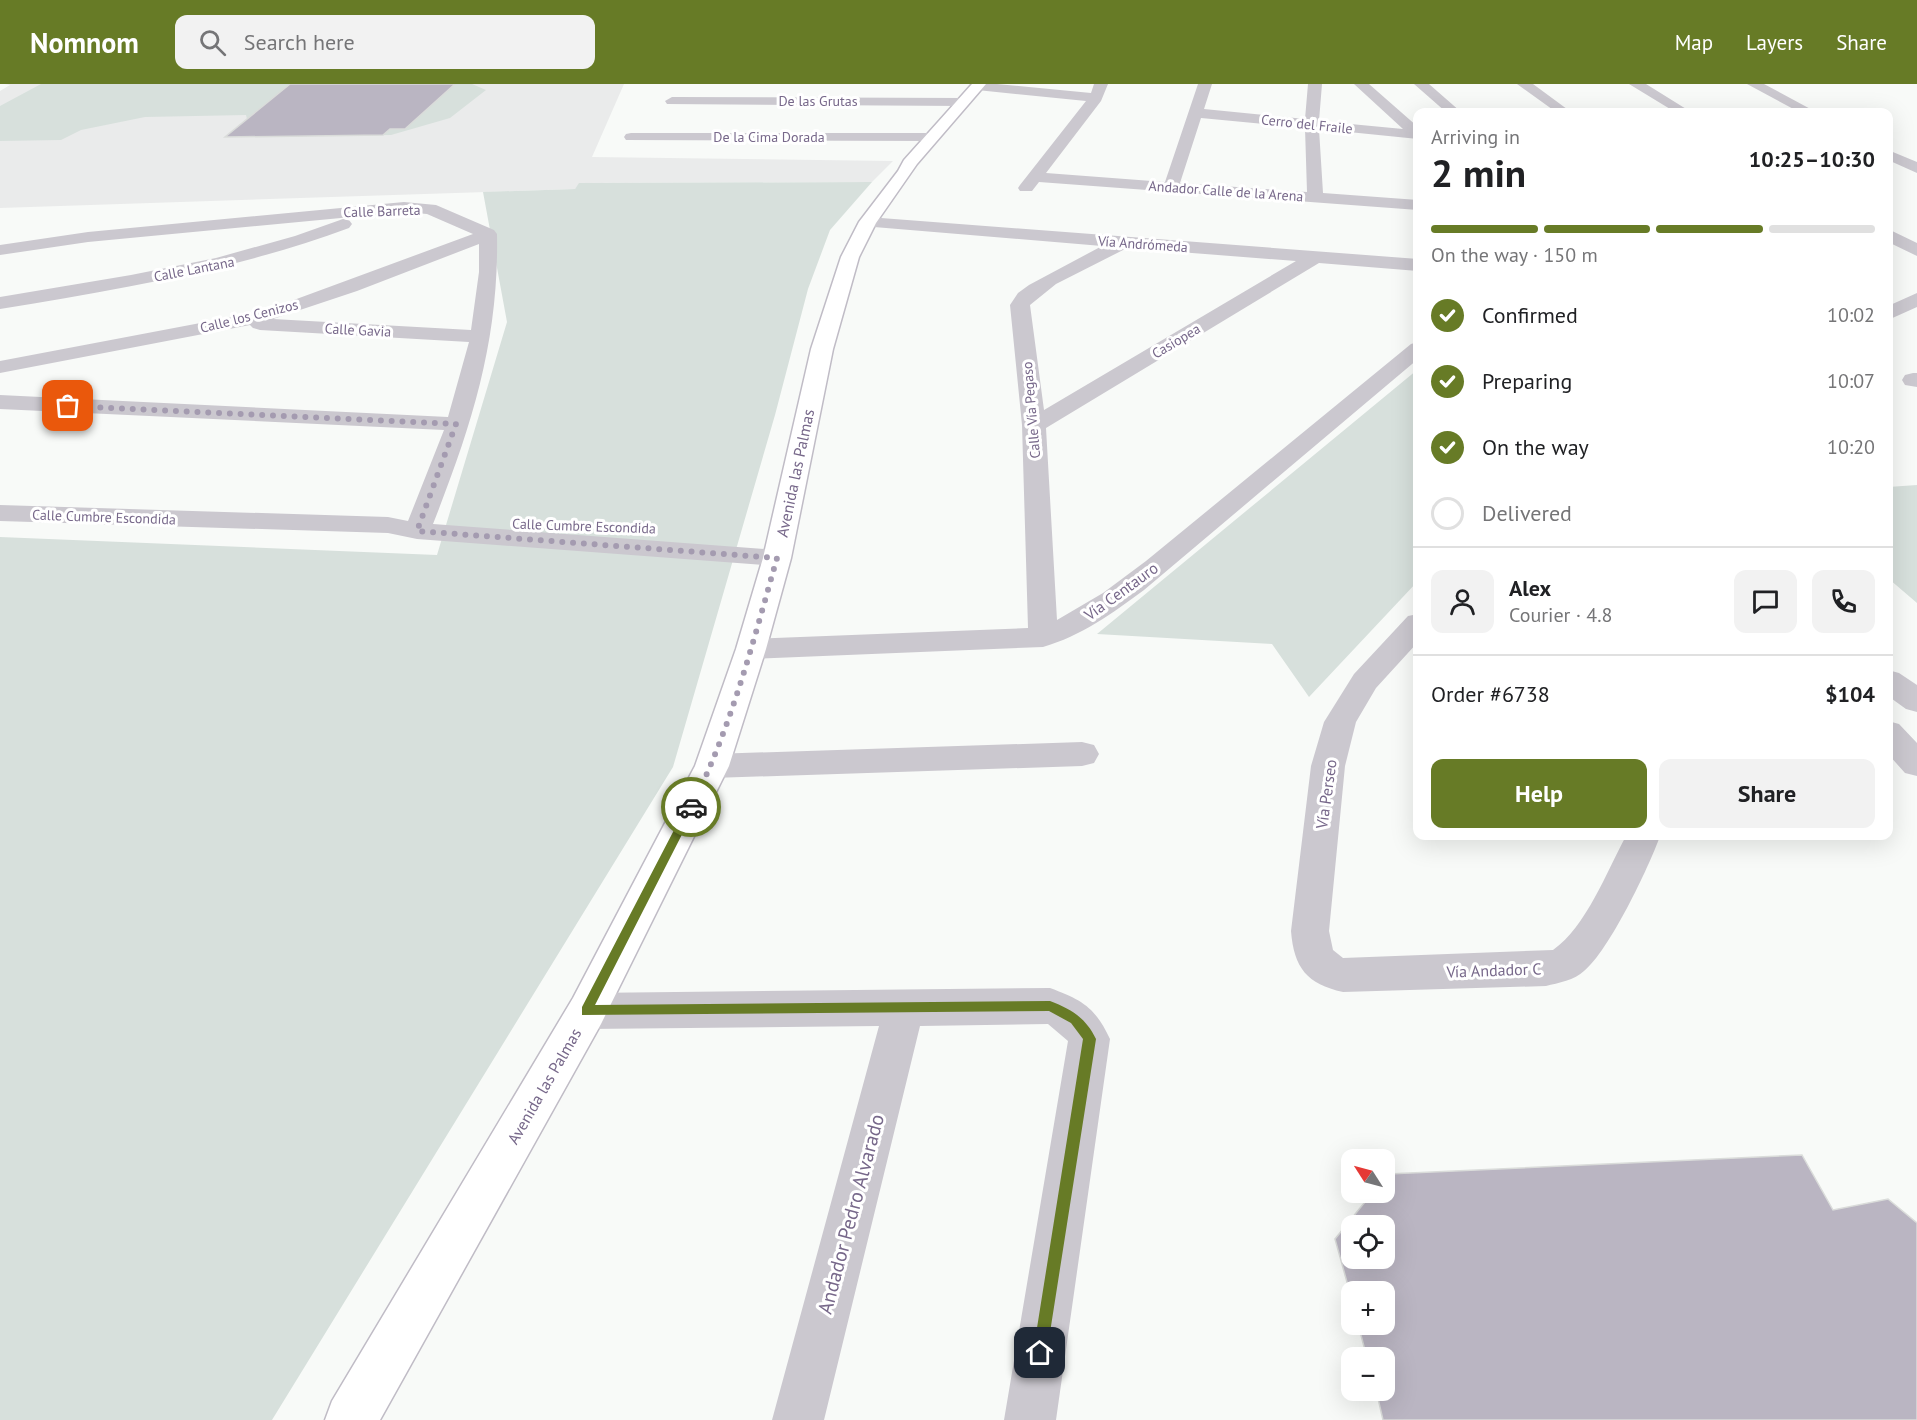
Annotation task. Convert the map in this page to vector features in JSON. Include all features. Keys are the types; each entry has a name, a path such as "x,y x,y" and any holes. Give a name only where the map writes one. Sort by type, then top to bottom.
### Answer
{"street":[{"path":"660,137 676,84"},
{"path":"1171,187 1198,112 1205,84"},
{"path":"1315,84 1312,125 1315,198"},
{"path":"1421,84 1449,108"},
{"path":"1524,84 1558,108"},
{"path":"1636,84 1677,108"},
{"path":"1754,84 1801,108"},
{"path":"1346,85 1362,85 1413,131"},
{"path":"973,90 1098,91"},
{"name":"De las Grutas","path":"672,101 973,90"},
{"name":"Avenida las Palmas","path":"351,1420 586,1011 712,766 751,649 779,547 822,349 850,257 868,222 906,172 910,163 973,90"},
{"name":"Andador Calle de la Arena","path":"1098,91 1030,182 1150,191 1171,187 1264,200 1315,198 1382,208 1413,205"},
{"name":"Cerro del Fraile","path":"1198,112 1413,135"},
{"name":"De la Cima Dorada","path":"631,137 933,137"},
{"path":"1893,156 1917,168"},
{"path":"1893,172 1917,174"},
{"name":"Calle Barreta","path":"0,250 88,237 381,208 430,209 488,234"},
{"name":"Calle Lantana","path":"0,303 213,266 289,245 381,208"},
{"name":"Vía Andrómeda","path":"868,222 1413,265"},
{"path":"171,229 173,261"},
{"path":"419,525 456,424 482,337 490,270 488,234"},
{"name":"Calle los Cenizos","path":"0,367 234,323 290,308 488,234"},
{"path":"1893,237 1917,251"},
{"name":"Calle Vía Pegaso","path":"1042,637 1034,425 1020,306 1022,300 1040,285 1122,243"},
{"name":"Casiopea","path":"1034,425 1317,256"},
{"path":"1893,311 1917,299"},
{"name":"Calle Gavia","path":"234,323 482,337"},
{"name":"Vía Centauro","path":"751,649 1042,637 1069,627 1091,615 1149,571 1413,352"},
{"path":"0,402 456,424"},
{"name":"Calle Cumbre Escondida","path":"0,513 419,525 779,547"},
{"name":"Vía Perseo","path":"1343,975 1329,971 1317,961 1312,949 1310,931 1328,766 1340,722 1365,681 1413,628"},
{"path":"1893,684 1917,701"},
{"path":"1893,738 1917,764"},
{"path":"712,766 1082,754"},
{"name":"Vía Andador C","path":"1343,975 1546,969 1569,961 1588,940 1641,840"},
{"path":"586,1011 1050,1006 1075,1019 1084,1028 1089,1039 1030,1420"},
{"name":"Andador Pedro Alvarado","path":"798,1420 904,1008"}],"shaded area":[{"path":"5,84 624,84 592,157 893,161 872,182 580,183 575,189 0,208 0,91 10,85"},
{"path":"41,84 472,84 486,90 450,118 391,135 225,137 247,119 246,115 145,117 81,130 61,140 0,141 0,106"},
{"path":"872,182 830,230 808,289 775,415 673,767 272,1420 0,1420 0,537 437,555 507,322 483,192 575,189 579,183"},
{"path":"1413,373 1413,586 1309,697 1272,644 1097,634"},
{"path":"1917,485 1917,603 1893,582 1893,487"}],"building":[{"path":"290,84 455,84 405,129 390,129 383,135 225,137"},
{"path":"1802,1155 1833,1210 1888,1199 1917,1223 1917,1420 1383,1420 1379,1401 1395,1401 1395,1347 1364,1347 1361,1335 1395,1335 1395,1281 1347,1281 1343,1269 1395,1269 1395,1215 1354,1215 1364,1203 1395,1203 1395,1174"},
{"path":"1341,1232 1341,1261 1335,1239"}],"way so far":[{"path":"68,406 456,424 417,531 777,558 751,649 712,766 691,807"}],"route":[{"path":"691,807 586,1011 1050,1006 1063,1011 1084,1028 1089,1039 1040,1353"}]}
